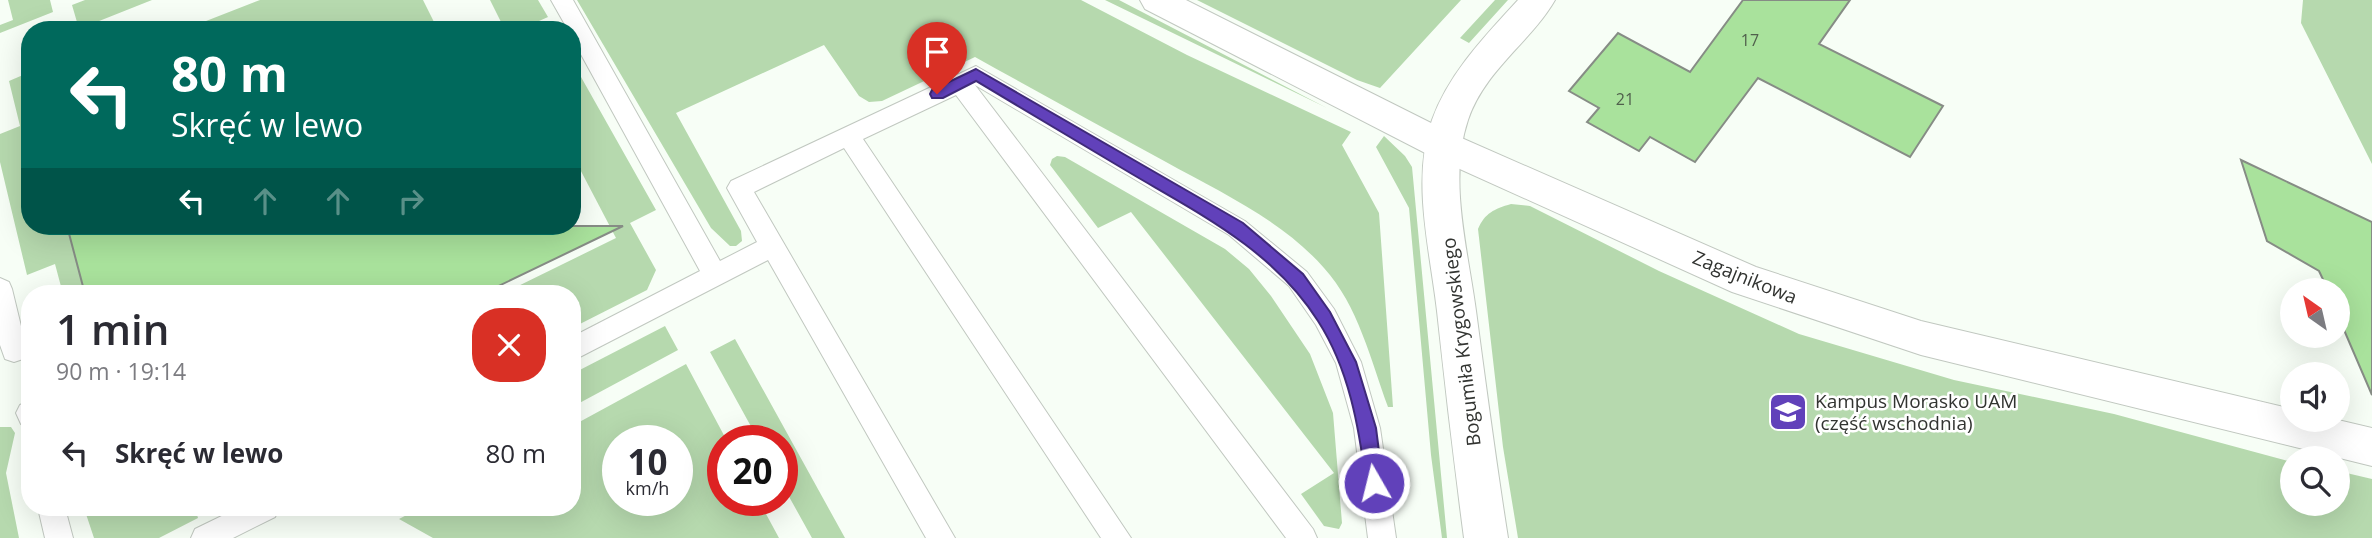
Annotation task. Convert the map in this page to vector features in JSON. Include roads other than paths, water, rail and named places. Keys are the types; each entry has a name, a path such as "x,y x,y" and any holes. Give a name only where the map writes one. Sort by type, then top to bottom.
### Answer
{"street":[{"name":"Zagajnikowa","path":"1157,0 1444,145 1746,280 1844,315 1921,338 2372,447"},
{"name":"Bogumiła Krygowskiego","path":"1486,538 1444,207 1444,145 1449,121 1469,82 1482,62 1538,0"}],"lane":[{"path":"562,0 574,21"},
{"path":"581,34 716,277"},
{"path":"941,538 739,188 976,75 1237,228 1297,279 1325,317 1348,362 1367,428 1382,538"},
{"path":"960,84 1303,538"},
{"path":"849,136 1117,538"},
{"path":"581,346 772,246"},
{"path":"0,289 14,351"},
{"path":"54,516 59,538"},
{"path":"205,538 249,516"}],"place":[{"name":"Kampus Morasko UAM (część wschodnia)","path":"1788,412"}]}
